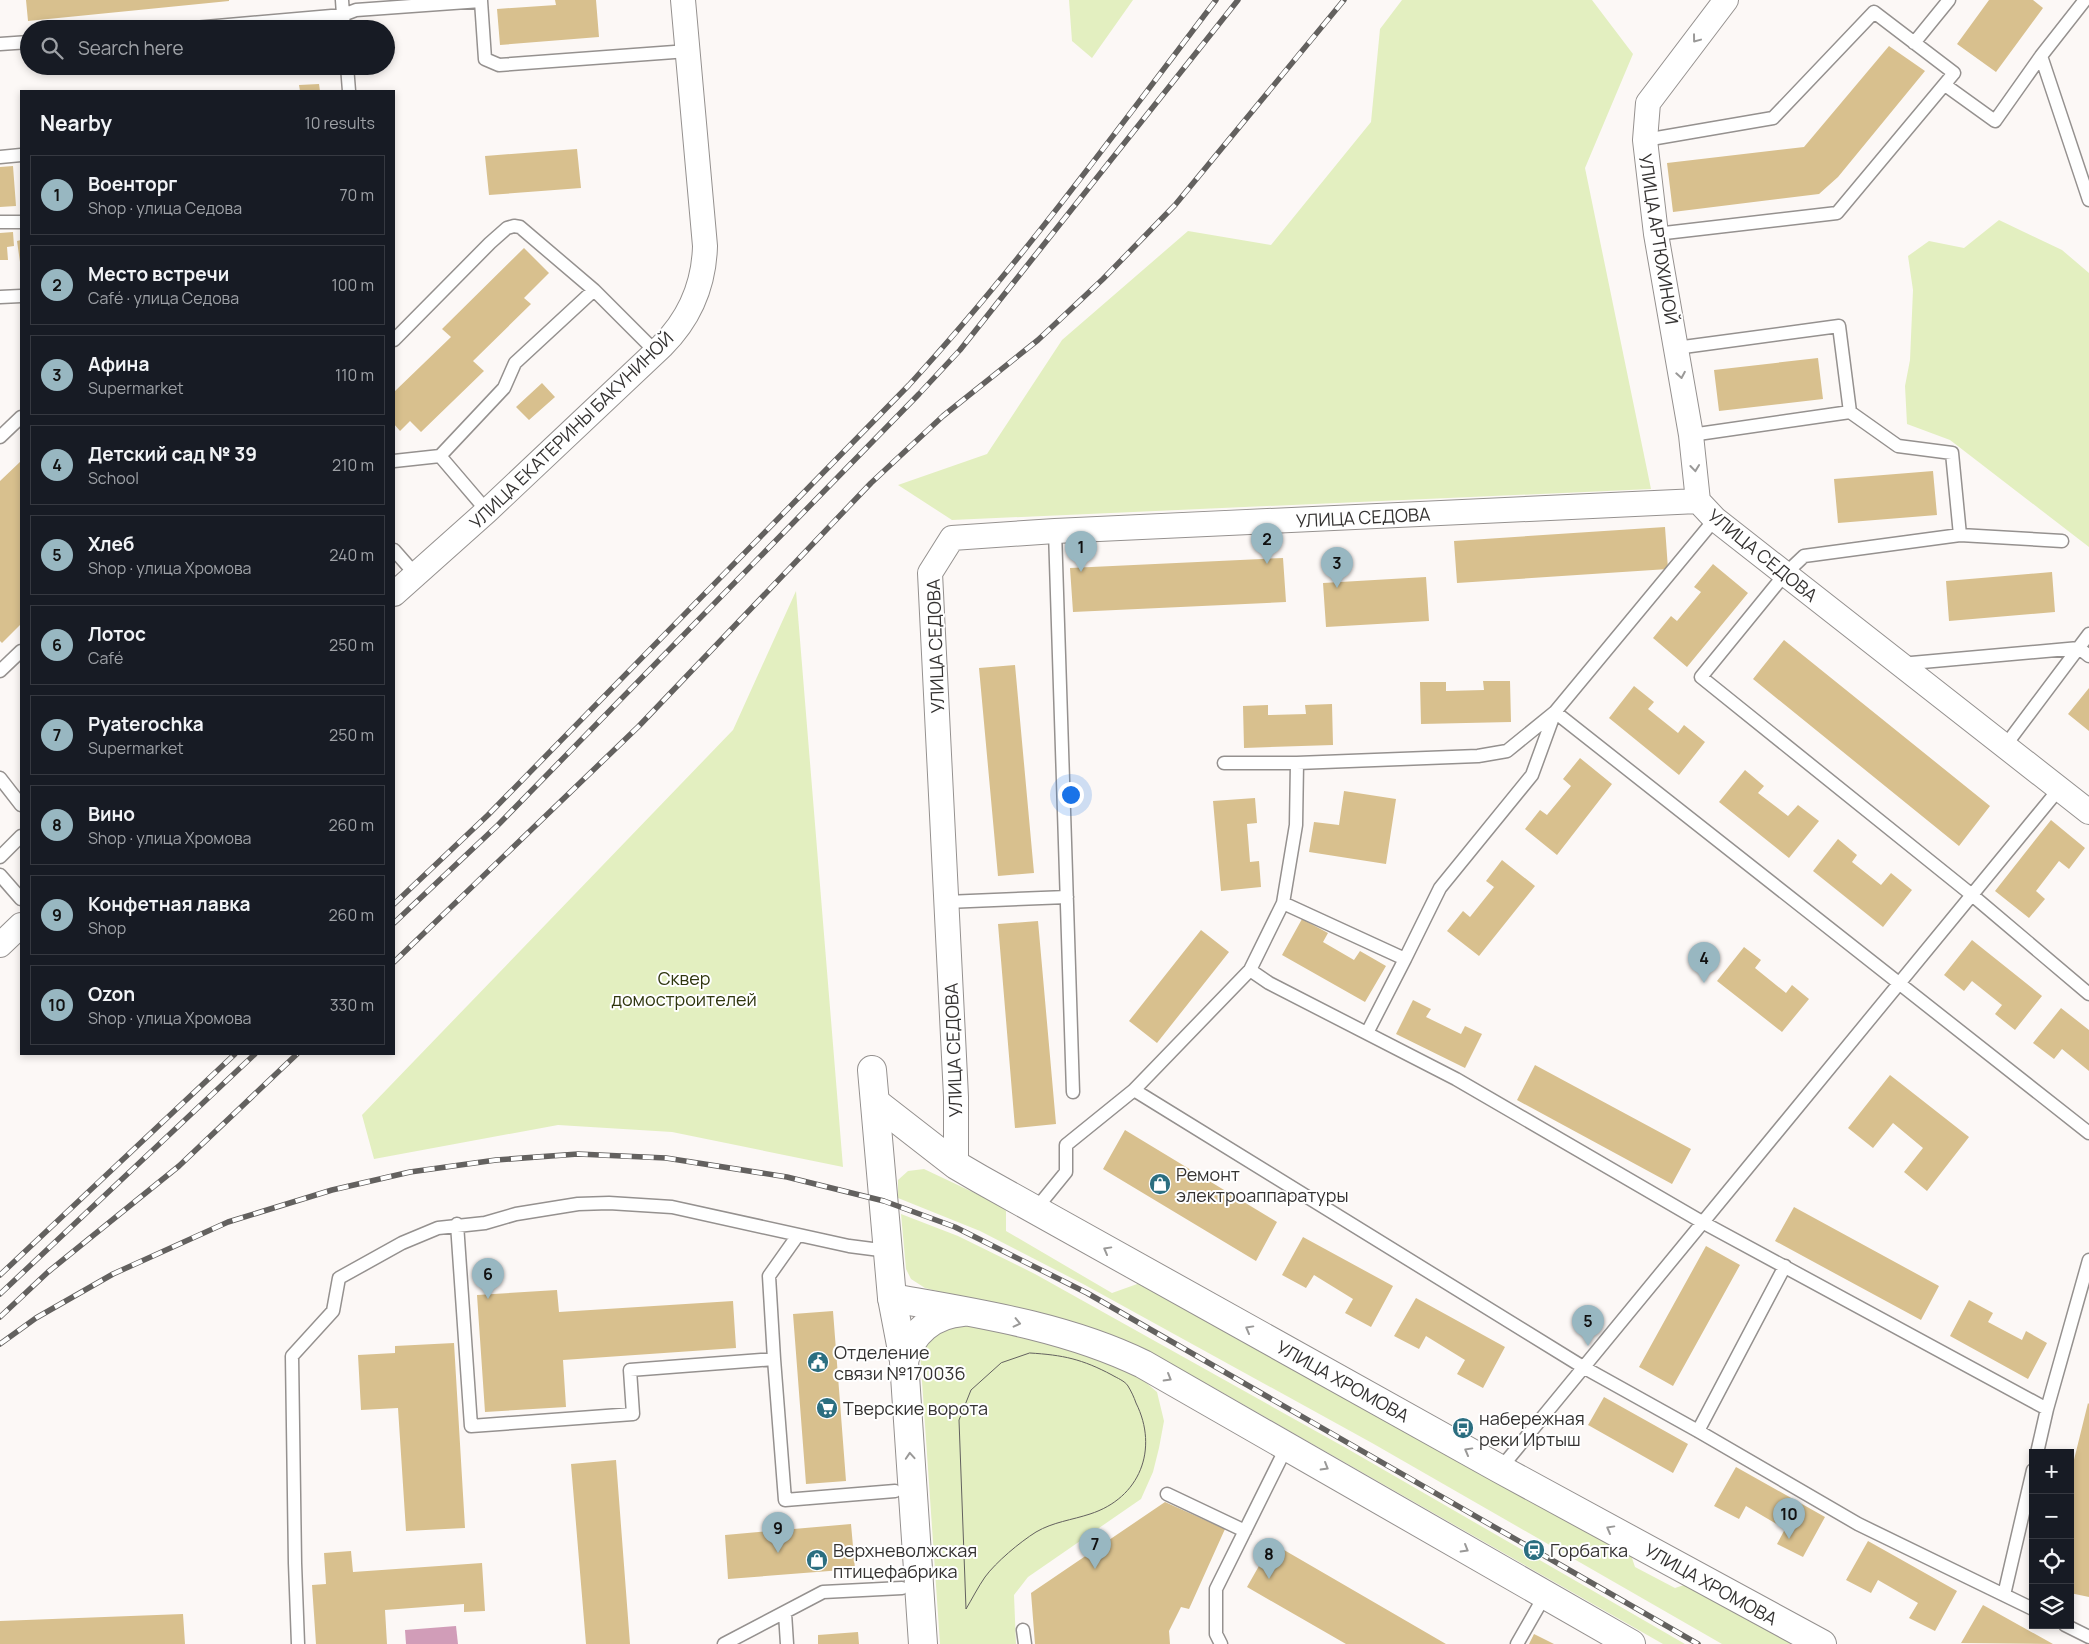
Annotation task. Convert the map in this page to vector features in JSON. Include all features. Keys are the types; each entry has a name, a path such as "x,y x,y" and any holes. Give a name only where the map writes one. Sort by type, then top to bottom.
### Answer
{"street":[{"name":"УЛИЦА ЕКАТЕРИНЫ БАКУНИНОЙ","path":"395,593 487,511 675,332 686,315 699,287 704,267 705,246 683,0"},
{"name":"УЛИЦА АРТЮХИНОЙ","path":"1698,502 1691,435 1656,234 1645,140 1648,103 1720,2"},
{"name":"УЛИЦА СЕДОВА","path":"956,1165 956,1097 930,573 952,538 1055,531 1698,502 1716,519 1785,574 2089,812"},
{"path":"0,944 20,926"},
{"path":"872,1070 892,1298 904,1361 910,1587 906,1644"},
{"name":"УЛИЦА ХРОМОВА","path":"875,1102 956,1165 1500,1469 1822,1644"},
{"path":"892,1298 969,1312 1065,1334 1120,1353 1143,1364 1287,1446 1631,1644"},
{"path":"892,1298 885,1364 895,1491 910,1587 923,1644"},
{"path":"904,1361 910,1344 928,1324 948,1314 969,1312"}],"lane":[{"path":"342,0 343,20"},
{"path":"1914,43 1948,0"},
{"path":"1945,85 1995,121 2041,56 2085,0"},
{"path":"286,20 342,15 356,10 481,1 485,58 499,66 688,50"},
{"path":"1645,140 1773,118 1874,12 1954,73 1837,213 1656,234"},
{"path":"0,44 20,43"},
{"path":"2041,56 2089,200"},
{"path":"348,75 349,90"},
{"path":"0,157 20,155"},
{"path":"0,222 20,222"},
{"path":"395,339 490,243 508,228 514,226 520,227 594,290 655,351"},
{"path":"395,460 440,456 504,388 515,363 594,290"},
{"path":"0,297 20,296"},
{"path":"1676,348 1840,326 1850,412"},
{"path":"1691,435 1850,412 1898,446 1952,452 1960,535"},
{"path":"0,437 20,418"},
{"path":"440,456 487,511"},
{"path":"1224,763 1297,763 1478,756 1507,752 1555,712 1716,519"},
{"path":"1055,531 1073,1092"},
{"path":"2062,541 1960,535 1804,556 1785,574 1700,677 1972,894 2089,994"},
{"path":"395,551 416,575"},
{"path":"2005,746 2089,634"},
{"path":"1900,664 2079,648 2089,656"},
{"path":"0,671 20,652"},
{"path":"1367,1033 1440,888 1532,775 1555,712"},
{"path":"1555,712 2089,1134"},
{"path":"1035,1210 1066,1172 1066,1145 1134,1090 1250,970 1283,902 1296,825 1297,763"},
{"path":"0,778 20,804"},
{"path":"1500,1469 2059,789"},
{"path":"0,857 20,837"},
{"path":"0,875 20,898"},
{"path":"946,902 1068,898"},
{"path":"1283,902 1405,959"},
{"path":"1250,970 1269,983 1456,1079 1702,1222 2047,1409"},
{"path":"1134,1090 1583,1367 1858,1524 2029,1607"},
{"path":"298,1644 292,1356 333,1311 339,1278 402,1243 438,1228 457,1224 486,1223 546,1208 609,1203 672,1208 798,1235 888,1251"},
{"path":"457,1224 471,1426 633,1414 630,1370 774,1358"},
{"path":"798,1235 769,1276 785,1500 895,1491"},
{"path":"2038,1449 2047,1409 2089,1260"},
{"path":"1698,1431 1785,1266"},
{"path":"1221,1644 1216,1634 1216,1589 1287,1446"},
{"path":"2004,1595 2029,1487"},
{"path":"1167,1494 1245,1531"},
{"path":"724,1644 823,1592 910,1587"},
{"path":"1517,1644 1545,1595"},
{"path":"785,1613 787,1644"},
{"path":"2073,1629 2089,1637"},
{"path":"1024,1630 1025,1644"}],"green space":[{"path":"1069,0 1133,0 1092,58 1072,41"},
{"path":"1402,0 1592,0 1633,54 1585,168 1651,489 952,520 898,485 987,454 1062,340 1188,231 1271,245 1371,122 1380,29"},
{"path":"1999,220 2062,250 2089,273 2089,547 1950,440 1907,424 1905,386 1910,360 1913,290 1908,256 1929,241 1964,248"},
{"name":"Сквер домостроителей","path":"796,591 843,1167 672,1132 558,1125 374,1159 362,1115 733,730"},
{"path":"924,1169 998,1204 1006,1211 1006,1231 1112,1293 1140,1283 1630,1552 1635,1567 1675,1588 1690,1583 1798,1644 1722,1644 1372,1443 1085,1285 980,1231 898,1198 898,1180 908,1171"},
{"path":"901,1214 958,1236 1035,1274 1346,1448 1685,1644 1663,1644 1211,1386 1140,1350 1081,1328 925,1288 911,1279 906,1269"},
{"path":"970,1324 1063,1346 1135,1373 1157,1392 1164,1421 1153,1472 1141,1499 1028,1577 1014,1595 1016,1644 940,1644 920,1352 932,1338 950,1325"}],"shaded area":[{"path":"456,1626 458,1644 406,1644 405,1630"}],"building":[{"path":"26,0 229,0 38,20 28,20"},
{"path":"555,0 596,0 599,37 500,45 497,9 556,5"},
{"path":"1989,0 2033,0 2043,8 1996,72 1957,44"},
{"path":"1889,46 1925,71 1838,177 1819,194 1673,212 1667,163 1804,147"},
{"path":"319,84 320,90 300,90 299,85"},
{"path":"577,149 581,188 489,195 485,156"},
{"path":"13,166 16,206 0,207 0,167"},
{"path":"13,232 14,246 7,247 8,260 0,260 0,233"},
{"path":"20,240 20,262 17,241"},
{"path":"524,248 549,273 524,298 531,304 473,361 484,371 421,432 410,421 400,431 395,425 395,391 451,337 442,329"},
{"path":"1818,358 1823,399 1719,411 1714,370"},
{"path":"542,383 555,397 529,420 516,407"},
{"path":"20,462 20,625 2,643 0,641 0,481"},
{"path":"1933,471 1937,515 1838,523 1834,479"},
{"path":"1665,527 1668,569 1457,583 1454,541"},
{"path":"1283,558 1286,602 1073,612 1070,568"},
{"path":"1713,564 1748,593 1687,667 1653,638 1671,616 1677,621 1701,592 1694,587"},
{"path":"2052,572 2055,612 1949,621 1946,581"},
{"path":"1426,577 1429,621 1326,627 1323,583"},
{"path":"1784,640 1990,806 1959,846 1753,679"},
{"path":"1015,665 1034,873 998,876 979,668"},
{"path":"1483,681 1510,681 1511,722 1421,724 1420,682 1446,682 1446,691 1484,690"},
{"path":"1634,686 1654,702 1648,709 1678,733 1684,725 1705,742 1679,775 1609,718"},
{"path":"2089,688 2089,731 2068,714"},
{"path":"1332,704 1333,745 1244,748 1243,706 1268,705 1268,715 1306,714 1305,705"},
{"path":"1580,758 1612,784 1557,855 1525,829 1540,810 1547,815 1571,786 1563,779"},
{"path":"1745,770 1764,786 1758,793 1788,816 1798,805 1819,821 1789,858 1719,802"},
{"path":"1344,791 1396,799 1386,864 1309,852 1314,822 1339,825"},
{"path":"1255,798 1257,823 1247,824 1250,862 1259,861 1261,887 1221,891 1213,801"},
{"path":"2051,820 2085,848 2069,869 2059,861 2036,891 2045,899 2029,918 1995,891"},
{"path":"1838,839 1857,855 1852,862 1881,885 1891,873 1912,890 1883,927 1813,871"},
{"path":"1502,860 1535,886 1479,956 1447,931 1463,911 1470,917 1494,887 1486,881"},
{"path":"1302,919 1328,933 1323,942 1354,960 1360,951 1386,966 1365,1002 1282,955"},
{"path":"1038,921 1056,1124 1015,1128 998,924"},
{"path":"1201,930 1229,952 1157,1043 1129,1021"},
{"path":"1972,940 2042,996 2015,1030 1995,1014 2002,1005 1972,981 1964,991 1944,975"},
{"path":"1744,947 1761,960 1755,968 1786,993 1792,985 1809,999 1782,1032 1717,981"},
{"path":"1413,1000 1431,1009 1426,1017 1461,1034 1465,1026 1482,1034 1465,1068 1396,1034"},
{"path":"2061,1008 2089,1030 2089,1071 2062,1049 2054,1059 2033,1043"},
{"path":"1535,1065 1691,1149 1672,1184 1517,1100"},
{"path":"1890,1075 1969,1137 1927,1191 1904,1172 1923,1148 1893,1123 1873,1148 1848,1128"},
{"path":"1125,1130 1277,1222 1256,1261 1103,1169"},
{"path":"1794,1207 1939,1286 1921,1320 1775,1241"},
{"path":"1303,1237 1393,1286 1371,1327 1345,1313 1353,1299 1314,1275 1306,1288 1282,1275"},
{"path":"1706,1246 1740,1265 1673,1386 1639,1367"},
{"path":"557,1290 559,1312 733,1301 736,1348 563,1360 566,1407 485,1412 477,1295"},
{"path":"1416,1298 1505,1347 1483,1388 1457,1374 1465,1360 1426,1336 1419,1349 1394,1336"},
{"path":"1969,1300 1993,1313 1988,1322 2022,1340 2026,1331 2047,1343 2028,1379 1950,1336"},
{"path":"833,1311 846,1481 806,1484 793,1314"},
{"path":"454,1343 465,1528 406,1531 398,1408 361,1410 358,1355 395,1353 395,1346"},
{"path":"1604,1397 1688,1444 1673,1473 1588,1425"},
{"path":"2088,1403 2089,1597 2074,1594 2074,1460"},
{"path":"616,1460 630,1644 586,1644 571,1464"},
{"path":"1736,1467 1825,1517 1803,1557 1777,1544 1785,1529 1746,1506 1739,1519 1714,1506"},
{"path":"1165,1502 1225,1529 1189,1609 1181,1607 1169,1631 1170,1644 1035,1644 1031,1593"},
{"path":"851,1524 855,1569 728,1579 725,1535"},
{"path":"1868,1541 1957,1591 1935,1631 1909,1618 1918,1603 1878,1580 1871,1593 1846,1580"},
{"path":"1272,1543 1446,1644 1346,1644 1247,1587"},
{"path":"351,1551 353,1572 482,1563 485,1611 464,1612 464,1604 385,1610 387,1644 316,1644 312,1585 326,1584 324,1553"},
{"path":"1983,1605 2053,1644 1961,1643"},
{"path":"183,1614 185,1644 0,1644 0,1621"},
{"path":"858,1632 859,1644 818,1644 818,1635"},
{"path":"1534,1634 1554,1644 1529,1644"}],"tram line":[{"path":"1030,1353 1053,1355 1082,1362 1125,1383 1143,1420 1146,1438 1145,1454 1133,1484 1122,1496 1107,1507 1049,1526 1023,1541 990,1571 966,1609 959,1420 971,1390 1001,1363 1030,1353"}],"railway":[{"path":"395,903 488,815 909,385 1029,244 1216,0"},
{"path":"395,922 498,825 960,350 1238,0"},
{"path":"395,961 639,726 871,483 943,416 1038,340 1103,279 1175,205 1344,0"},
{"path":"0,1275 234,1055"},
{"path":"0,1294 254,1055"},
{"path":"0,1317 48,1272 179,1166 296,1055"},
{"path":"0,1344 36,1318 113,1274 228,1222 332,1190 410,1172 496,1160 578,1154 666,1158 787,1177 884,1201 955,1227 1087,1293 1698,1644"}],"place":[{"name":"Место встречи","path":"1267,564"},
{"name":"Военторг","path":"1081,572"},
{"name":"Афина","path":"1337,588"},
{"name":"Детский сад № 39","path":"1704,983"},
{"name":"Ремонт электроаппаратуры","path":"1160,1184"},
{"name":"Лотос","path":"488,1299"},
{"name":"Хлеб","path":"1588,1346"},
{"name":"Отделение связи №170036","path":"818,1362"},
{"name":"Тверские ворота","path":"827,1408"},
{"name":"набережная реки Иртыш","path":"1463,1428"},
{"name":"Ozon","path":"1789,1539"},
{"name":"Горбатка","path":"1534,1550"},
{"name":"Конфетная лавка","path":"778,1553"},
{"name":"Верхневолжская птицефабрика","path":"817,1560"},
{"name":"Pyaterochka","path":"1095,1569"},
{"name":"Вино","path":"1269,1579"}]}
